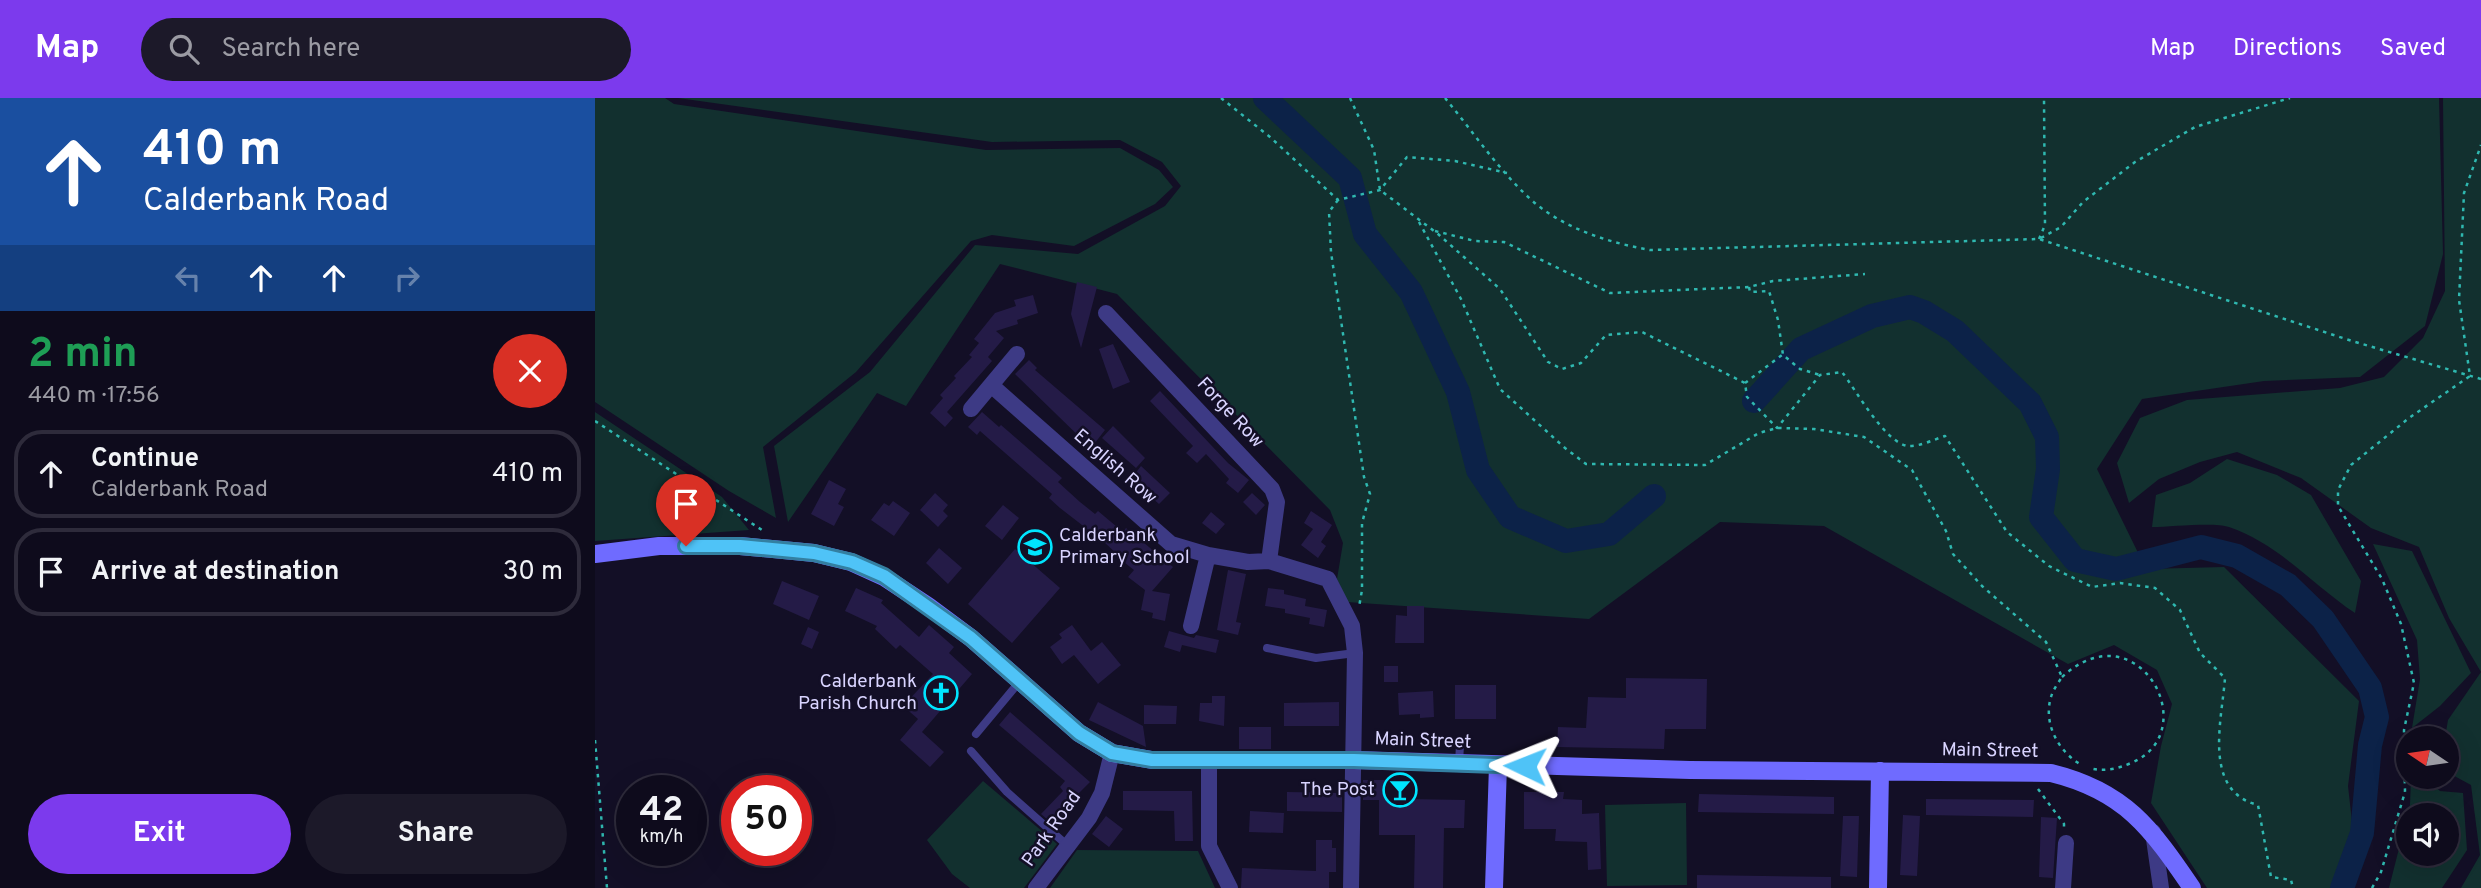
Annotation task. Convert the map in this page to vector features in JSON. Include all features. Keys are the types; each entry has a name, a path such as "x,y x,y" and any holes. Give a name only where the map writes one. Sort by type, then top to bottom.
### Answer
{"main road":[{"name":"Main Street","path":"595,554 659,546 740,546 785,549 852,562 884,576 971,638 1079,733 1112,753 1152,760 1354,760 1498,765 2025,771 2063,776 2098,789 2127,806 2153,832 2192,888"},
{"path":"1494,888 1498,765"},
{"path":"1878,888 1880,771"}],"street":[{"name":"Forge Row","path":"1106,313 1272,489 1277,502 1269,561"},
{"path":"971,409 1017,354"},
{"name":"English Row","path":"991,385 1171,544 1208,555 1248,562 1269,561 1328,579 1352,626 1355,653 1351,888"},
{"path":"1191,626 1208,555"},
{"name":"Park Road","path":"1036,888 1089,818 1102,793 1112,753"},
{"path":"1209,760 1209,846 1230,888"},
{"path":"2153,832 2161,888"},
{"path":"2063,888 2066,843"}],"lane":[{"path":"1267,648 1316,658 1355,653"},
{"path":"977,734 1020,681"},
{"path":"1458,763 1460,745"},
{"path":"971,751 1007,792 1068,846"}],"path":[{"path":"1221,98 1270,137 1338,200"},
{"path":"1350,98 1374,150 1380,190 1433,231 1500,289 1548,362 1562,369 1581,363 1606,335 1642,331 1745,383"},
{"path":"1445,98 1537,205 1574,228 1622,245 1650,250 2039,239 2352,341 2481,379"},
{"path":"2039,239 2045,225 2044,98"},
{"path":"2039,239 2061,227 2083,202 2135,162 2195,127 2290,98"},
{"path":"2470,376 2459,300 2464,193 2481,145"},
{"path":"1352,626 1362,590 1362,523 1370,495 1364,477 1331,252 1329,212 1338,200 1380,190 1407,157 1455,161 1508,173"},
{"path":"1417,219 1461,299 1500,389 1586,464 1705,465 1759,433 1777,428 1814,429 1864,438 1912,470 1946,531 1953,554 1982,586 2046,642 2062,677"},
{"path":"1433,231 1475,241 1504,242 1610,293 1749,287 1773,281 1865,274"},
{"path":"1749,287 1749,292 1769,291 1778,320 1783,355 1800,369 1820,375 1842,372 1879,424 1898,443 1910,447 1945,436 2007,532 2049,566 2092,587 2120,583 2155,588 2180,610 2200,653 2225,678 2218,758 2223,775 2239,797 2245,802 2258,805 2271,877 2291,880 2293,888"},
{"path":"1745,383 1783,355"},
{"path":"1777,428 1820,375"},
{"path":"2372,888 2381,872 2405,792 2405,730 2414,683 2401,624 2382,579 2338,506 2338,490 2351,465 2409,418 2470,376"},
{"path":"1745,383 1747,397 1777,428"},
{"path":"595,421 774,538 785,549"},
{"path":"2112,655 2133,662 2148,673 2162,696 2164,716 2159,738 2141,759 2115,770 2098,770 2072,759 2054,737 2049,718 2051,697 2062,677 2075,664 2094,657 2112,655"},
{"path":"595,740 607,888"},
{"path":"2025,771 2064,824 2066,843"}],"green space":[{"path":"595,98 665,98 674,104 986,150 1120,148 1159,170 1173,187 1155,204 1074,246 992,235 971,241 856,372 763,447 776,518 729,491 595,402"},
{"path":"678,98 2439,98 2443,254 2425,326 2360,377 2264,381 2142,399 2097,469 2146,569 2224,567 2359,701 2348,786 2353,831 2331,888 2207,888 2151,803 2172,704 2157,670 2114,645 2068,664 1824,526 1720,522 1589,619 1347,602 1337,579 1343,543 1330,510 1117,294 1000,264 906,406 877,393 788,522 774,446 870,372 975,245 1078,254 1165,206 1181,186 1162,162 1120,140 992,142"},
{"path":"2443,98 2481,98 2481,672 2449,618 2419,547 2371,528 2301,478 2237,452 2200,462 2159,479 2129,503 2117,463 2140,418 2187,400 2340,388 2384,377 2423,338 2445,291"},
{"path":"595,412 722,497 749,530 595,541"},
{"path":"2227,459 2277,475 2311,495 2361,581 2355,613 2280,554 2247,534 2222,526 2152,527 2156,495 2190,483"},
{"path":"2373,544 2412,551 2471,673 2440,706 2412,726 2420,679 2417,640"},
{"path":"2481,672 2481,888 2461,888 2480,855 2471,785 2459,778 2459,726 2447,726 2448,720"},
{"path":"983,781 1057,844 1024,888 970,888 952,874 927,840"},
{"path":"2411,789 2463,793 2467,850 2459,862 2459,803 2410,803"},
{"path":"1686,803 1687,885 1607,886 1605,805"},
{"path":"1077,850 1198,851 1215,888 1050,888"},
{"path":"2396,860 2396,866 2456,866 2442,888 2389,888"}],"building":[{"path":"1077,282 1097,287 1081,348 1071,314"},
{"path":"1033,295 1038,313 1017,320 1018,324 996,331 1004,338 988,357 992,361 947,412 953,418 945,427 930,413 943,398 940,395 956,378 954,376 972,357 969,355 979,343 974,339 995,313 1016,306 1014,300"},
{"path":"1113,344 1130,382 1113,389 1099,349"},
{"path":"1029,360 1037,368 1035,370 1105,430 1091,448 1015,374"},
{"path":"1160,391 1228,463 1249,480 1238,493 1226,483 1229,479 1206,454 1197,463 1186,453 1193,446 1150,401"},
{"path":"982,412 1062,478 1058,482 1080,502 1095,514 1098,511 1123,532 1126,528 1173,567 1152,591 1170,594 1165,621 1152,618 1153,613 1141,610 1145,590 1128,577 1134,570 1104,542 1060,508 1049,498 1052,494 980,431 977,435 968,427"},
{"path":"1113,426 1145,458 1136,468 1102,438"},
{"path":"1141,466 1170,493 1159,504 1131,479"},
{"path":"829,480 846,489 838,504 844,507 834,526 811,514"},
{"path":"935,493 948,505 943,511 948,516 938,527 920,510"},
{"path":"1252,493 1265,505 1256,515 1243,502"},
{"path":"893,501 910,513 894,536 871,520 884,503 889,506"},
{"path":"1003,505 1019,518 1002,540 985,526"},
{"path":"1311,511 1332,525 1321,542 1326,546 1318,558 1301,545 1313,529 1304,523"},
{"path":"1211,512 1225,524 1216,534 1202,523"},
{"path":"939,548 962,568 948,584 926,563"},
{"path":"1015,549 1060,588 1012,643 968,604"},
{"path":"1228,570 1246,574 1236,622 1241,623 1238,635 1217,630"},
{"path":"782,581 819,596 809,620 773,604"},
{"path":"856,588 883,600 881,603 919,637 929,625 954,647 949,653 972,674 922,732 944,752 930,767 900,740 918,719 903,706 933,674 900,645 896,649 875,629 877,626 845,611"},
{"path":"1268,588 1284,590 1284,594 1306,599 1305,606 1327,610 1324,627 1309,624 1310,618 1285,613 1285,609 1265,606"},
{"path":"1407,606 1424,606 1424,643 1395,643 1396,615 1407,616"},
{"path":"1072,625 1091,651 1102,642 1121,665 1098,684 1074,655 1062,664 1050,647 1062,638 1059,634"},
{"path":"808,627 819,632 812,649 801,644"},
{"path":"1169,631 1194,638 1196,635 1219,640 1216,653 1182,645 1180,652 1164,647"},
{"path":"1384,666 1398,666 1398,682 1384,682"},
{"path":"1626,678 1707,679 1706,729 1665,729 1664,749 1557,747 1558,727 1586,728 1588,697 1626,698"},
{"path":"1455,685 1496,685 1496,719 1455,719"},
{"path":"1433,691 1434,717 1420,718 1420,714 1399,715 1398,693"},
{"path":"1212,696 1225,696 1224,726 1199,721 1200,703 1212,703"},
{"path":"1098,702 1143,726 1146,747 1089,720"},
{"path":"1339,702 1339,726 1284,726 1284,703"},
{"path":"1144,705 1177,706 1176,724 1144,724"},
{"path":"1010,712 1090,782 1073,799 1077,803 1055,826 1041,814 1063,791 1060,787 1065,781 999,725"},
{"path":"1239,727 1271,727 1271,749 1239,749"},
{"path":"1363,780 1407,780 1407,799 1465,800 1464,828 1444,828 1443,888 1414,888 1415,835 1379,835 1379,800 1363,800"},
{"path":"1123,791 1192,791 1193,841 1175,841 1174,811 1123,810"},
{"path":"1287,792 1342,793 1342,812 1287,811"},
{"path":"1524,792 1564,792 1563,799 1582,800 1582,814 1599,813 1601,869 1588,870 1587,842 1555,841 1556,829 1524,829"},
{"path":"1699,794 1834,797 1834,814 1698,812"},
{"path":"1926,799 2034,800 2033,817 1926,815"},
{"path":"1250,811 1284,813 1283,833 1249,832"},
{"path":"1903,815 1920,816 1917,876 1900,875"},
{"path":"1106,816 1123,829 1109,847 1092,834"},
{"path":"1843,816 1859,816 1857,877 1840,876"},
{"path":"2041,817 2057,818 2053,878 2039,877"},
{"path":"1316,840 1332,840 1332,848 1336,848 1336,872 1329,872 1329,888 1241,888 1242,868 1316,871"},
{"path":"1697,875 1831,877 1831,888 1697,888"}],"waterway":[{"path":"1265,98 1350,178 1365,234 1411,292 1458,392 1478,470 1510,517 1566,541 1609,534 1654,496"},
{"path":"1754,401 1801,349 1872,316 1910,307 1924,312 1955,331 2030,403 2047,437 2048,469 2041,517 2075,560 2116,569 2201,547 2237,556 2288,585 2323,619 2370,688 2377,717 2370,745 2362,833 2342,888"}],"place":[{"name":"Calderbank Primary School","path":"1035,547"},
{"name":"Calderbank Parish Church","path":"941,693"},
{"name":"The Post","path":"1400,790"}],"route":[{"path":"686,546 740,546 814,553 852,562 884,576 971,638 1079,733 1112,753 1152,760 1354,760 1525,766"}]}
